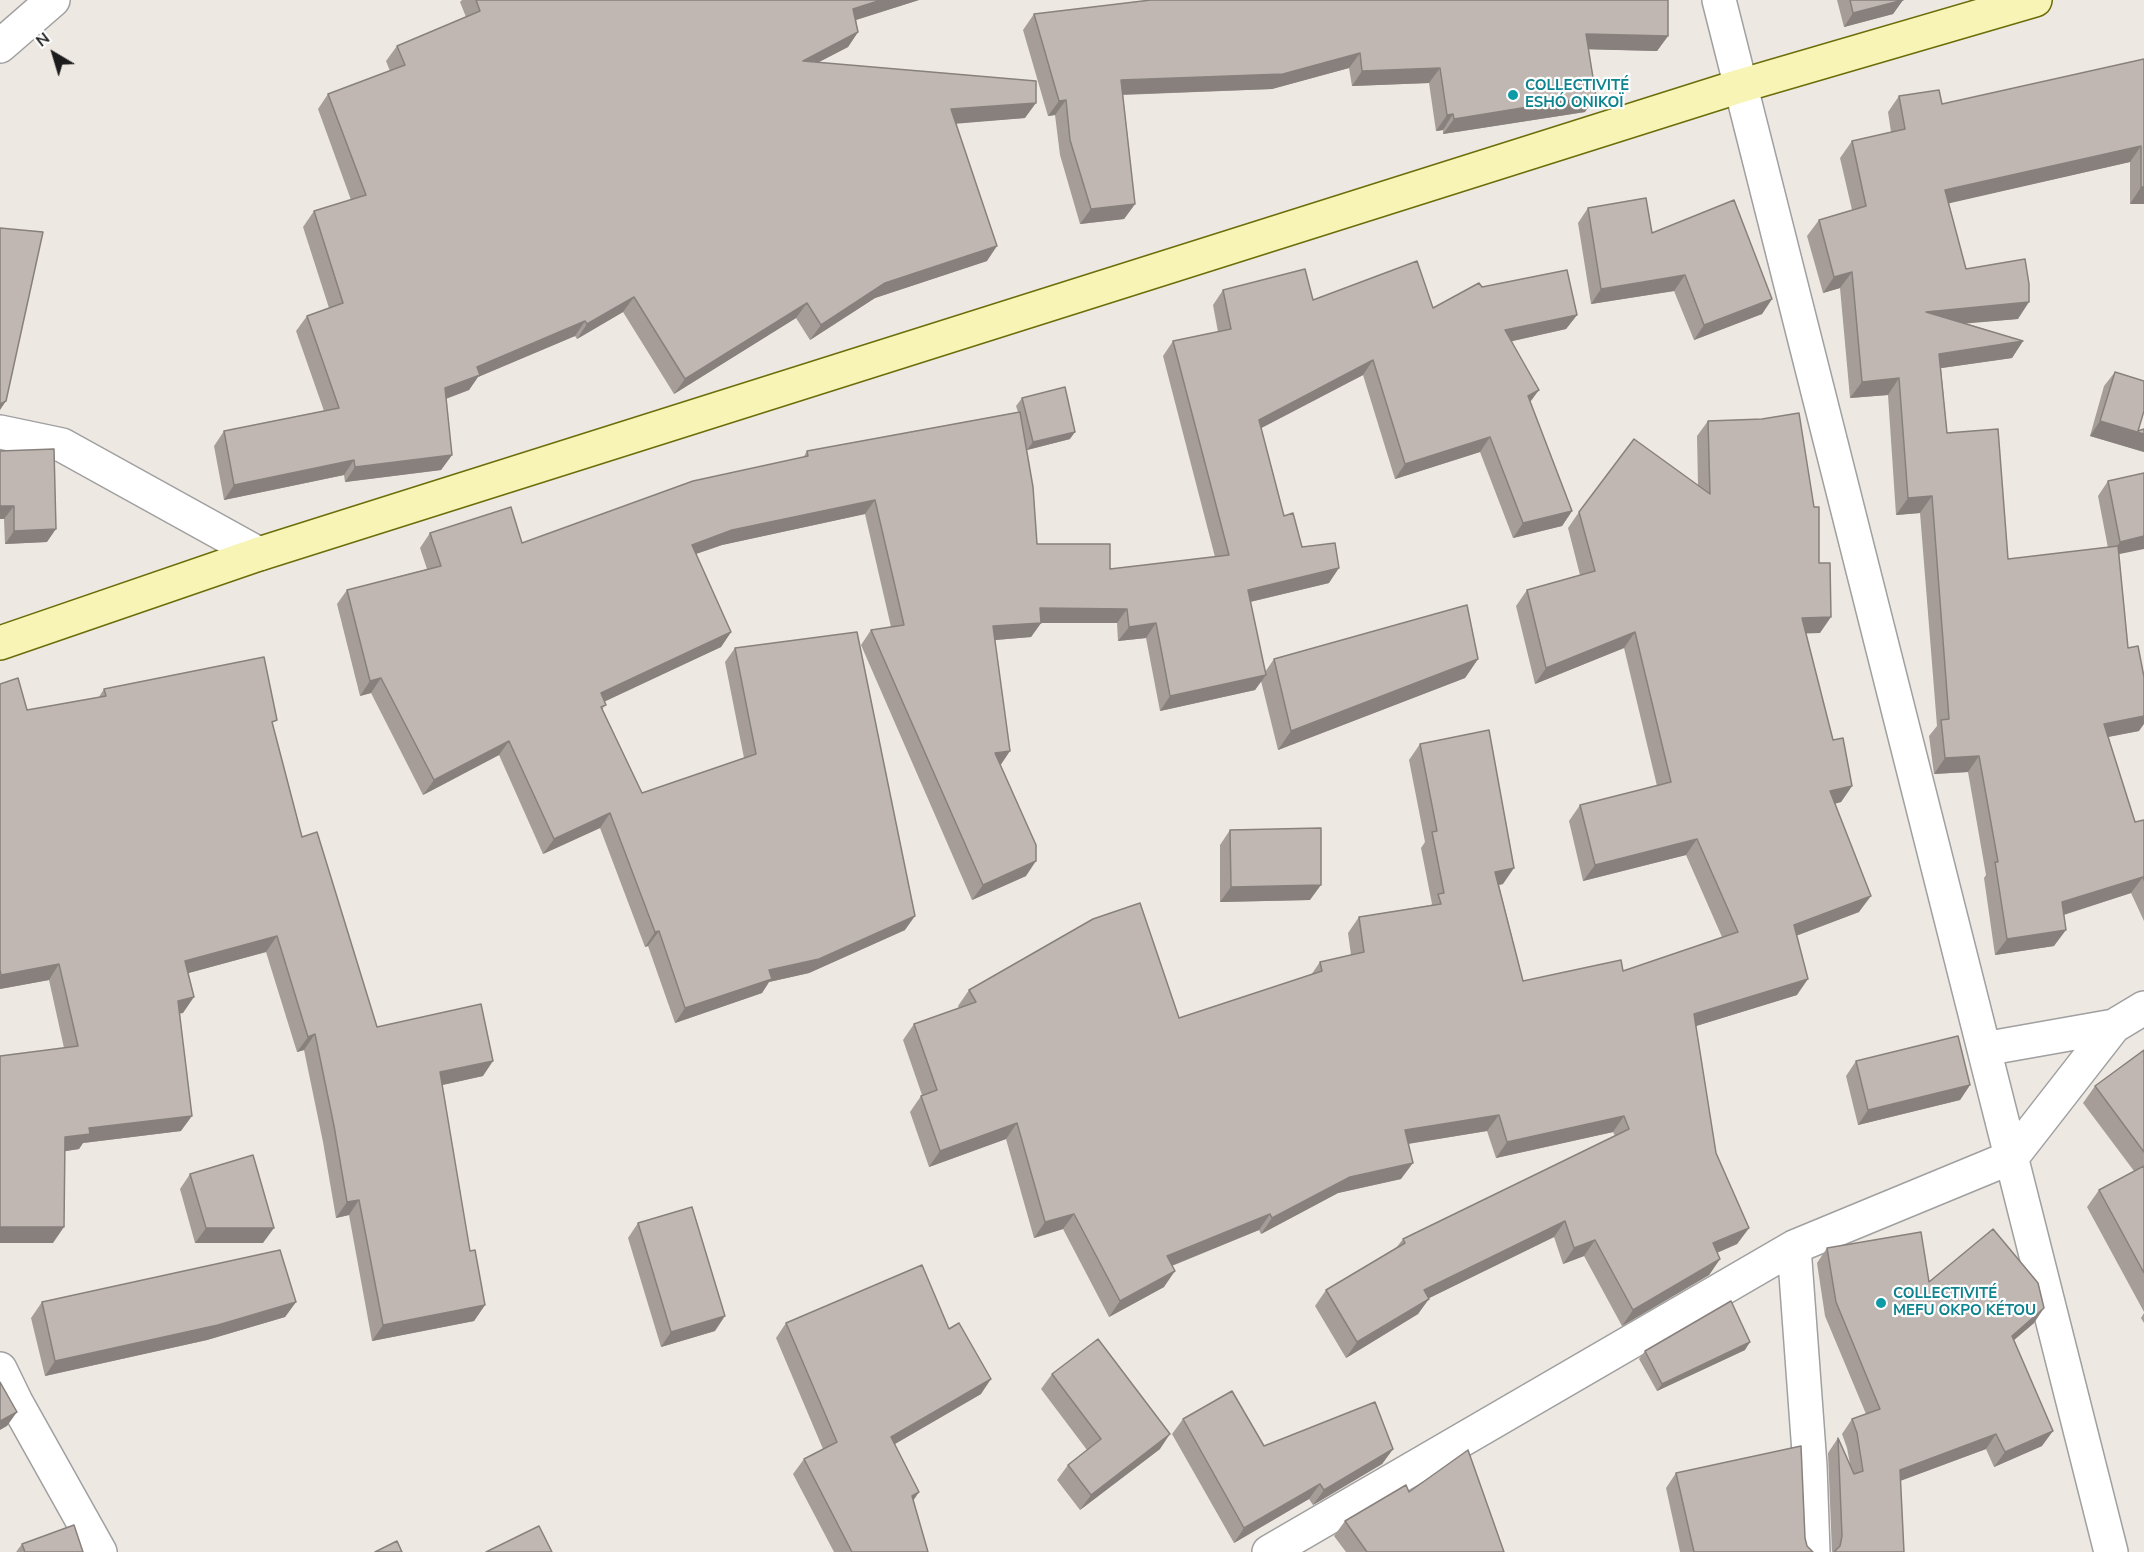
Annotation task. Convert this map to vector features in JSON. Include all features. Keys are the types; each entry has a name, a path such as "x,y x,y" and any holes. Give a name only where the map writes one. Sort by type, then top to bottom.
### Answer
{"street":[{"path":"0,46 53,0"},
{"path":"1719,0 2111,1552"},
{"path":"0,643 259,554 1740,86 2035,0"},
{"path":"0,432 62,445 259,554"},
{"path":"1984,1049 2114,1026 2144,1008"},
{"path":"1269,1552 1794,1247 2012,1157 2114,1026"},
{"path":"1794,1247 1814,1552"},
{"path":"0,1369 100,1552"}],"building":[{"path":"476,0 881,0 853,9 858,32 803,61 1036,81 1036,103 951,109 997,246 885,283 821,325 807,303 685,379 634,297 587,324 585,321 477,367 480,375 445,388 452,455 355,467 354,460 234,485 224,431 339,408 307,316 343,303 314,211 366,195 328,94 405,65 397,46 480,11"},
{"path":"1151,0 1668,0 1668,36 1586,34 1596,96 1454,119 1453,114 1447,115 1440,68 1362,71 1360,53 1283,74 1121,80 1135,204 1091,209 1070,140 1066,100 1059,101 1034,14"},
{"path":"1850,0 1903,0 1853,13"},
{"path":"2144,59 2144,187 2141,187 2141,146 1945,190 1966,269 2025,259 2029,302 1926,312 2023,341 1939,354 1947,433 1998,429 2008,559 2118,546 2128,648 2138,646 2144,677 2144,716 2104,724 2135,822 2144,820 2144,880 2143,877 2062,902 2066,930 2007,939 1995,862 1998,862 1979,756 1945,758 1941,720 1949,719 1932,496 1908,498 1899,378 1862,382 1852,272 1834,277 1819,220 1866,206 1852,141 1905,129 1899,96 1939,90 1942,104"},
{"path":"1646,198 1652,233 1734,200 1772,299 1704,325 1685,275 1601,289 1588,208"},
{"path":"0,228 43,232 6,401 0,404"},
{"path":"1417,261 1433,308 1479,283 1482,287 1567,270 1577,315 1505,330 1539,390 1528,396 1572,511 1523,523 1490,437 1405,464 1373,360 1259,420 1284,516 1293,513 1302,547 1335,543 1339,568 1248,590 1266,675 1170,696 1156,623 1129,627 1127,609 1040,608 1041,623 993,626 1010,751 995,753 1036,845 1036,861 983,885 871,630 904,625 875,500 732,530 692,545 731,632 601,693 606,705 601,707 642,793 756,754 735,648 857,632 915,916 819,959 769,970 772,979 685,1008 659,931 655,932 610,813 554,839 509,741 434,780 381,678 370,681 347,590 441,566 430,533 511,507 522,543 693,481 808,456 807,451 1020,412 1033,487 1037,544 1110,544 1110,569 1229,555 1173,341 1231,329 1223,290 1305,269 1313,300"},
{"path":"2115,372 2144,381 2144,411 2138,431 2144,429 2144,434 2100,421"},
{"path":"1065,387 1075,432 1033,442 1022,398"},
{"path":"1799,413 1814,507 1819,507 1819,563 1830,563 1831,617 1802,618 1833,740 1843,738 1852,786 1830,791 1871,896 1794,925 1808,979 1694,1014 1716,1153 1749,1228 1713,1243 1720,1259 1633,1310 1595,1240 1574,1248 1565,1221 1424,1290 1429,1299 1357,1342 1326,1290 1405,1243 1403,1239 1629,1129 1624,1116 1507,1142 1499,1115 1405,1130 1413,1163 1350,1177 1272,1218 1270,1214 1167,1256 1175,1271 1120,1301 1074,1214 1045,1222 1017,1123 940,1151 921,1096 937,1090 914,1024 976,1002 969,990 1093,919 1140,903 1179,1018 1322,971 1320,962 1364,952 1359,917 1441,904 1438,894 1444,893 1432,832 1437,831 1420,744 1489,730 1514,868 1495,872 1523,981 1621,960 1623,971 1738,932 1697,839 1595,865 1580,805 1671,782 1635,632 1546,668 1527,590 1595,571 1579,512 1634,439 1710,494 1708,421 1762,419"},
{"path":"54,449 56,529 14,531 14,506 0,506 0,451"},
{"path":"2144,473 2144,536 2120,542 2108,481"},
{"path":"1467,605 1478,659 1291,731 1274,659"},
{"path":"264,657 277,720 272,722 302,837 317,832 377,1027 481,1004 493,1061 440,1072 470,1251 475,1250 485,1305 383,1325 359,1200 347,1202 315,1034 308,1037 277,936 185,961 194,997 178,1001 192,1116 89,1128 90,1134 65,1137 64,1227 0,1227 0,1056 78,1046 59,964 1,975 0,684 18,678 27,710 106,696 104,689"},
{"path":"1321,828 1321,885 1231,887 1230,830"},
{"path":"1958,1036 1970,1085 1868,1110 1856,1061"},
{"path":"2144,1050 2144,1152 2095,1086"},
{"path":"253,1155 274,1228 206,1228 190,1174"},
{"path":"2144,1166 2144,1273 2099,1190"},
{"path":"692,1207 725,1316 671,1332 638,1223"},
{"path":"1993,1229 2038,1283 2044,1308 2012,1336 2053,1431 2005,1452 1996,1434 1900,1470 1904,1552 1834,1552 1840,1546 1842,1536 1838,1438 1854,1474 1863,1471 1857,1433 1852,1419 1880,1409 1836,1302 1827,1248 1921,1232 1929,1282"},
{"path":"280,1250 296,1302 218,1325 55,1361 42,1302"},
{"path":"922,1265 949,1329 959,1323 991,1379 891,1437 919,1492 912,1496 928,1552 852,1552 804,1459 837,1442 786,1323"},
{"path":"1731,1301 1750,1342 1662,1384 1645,1351"},
{"path":"1098,1339 1170,1434 1091,1495 1068,1465 1101,1439 1052,1374"},
{"path":"0,1382 17,1412 0,1421"},
{"path":"1232,1391 1264,1446 1375,1402 1393,1449 1324,1490 1320,1484 1244,1528 1183,1419"},
{"path":"1801,1446 1805,1538 1807,1546 1813,1552 1694,1552 1676,1473"},
{"path":"1468,1450 1504,1552 1367,1552 1345,1521 1406,1485 1409,1492"},
{"path":"74,1525 83,1552 25,1552 22,1544"},
{"path":"539,1526 552,1552 486,1552"},
{"path":"397,1541 402,1552 375,1552"}],"place":[{"name":"COLLECTIVITÉ ESHÓ ONIKOÏ","path":"1513,95"},
{"name":"COLLECTIVITÉ MEFU OKPO KÉTOU","path":"1881,1303"}]}
